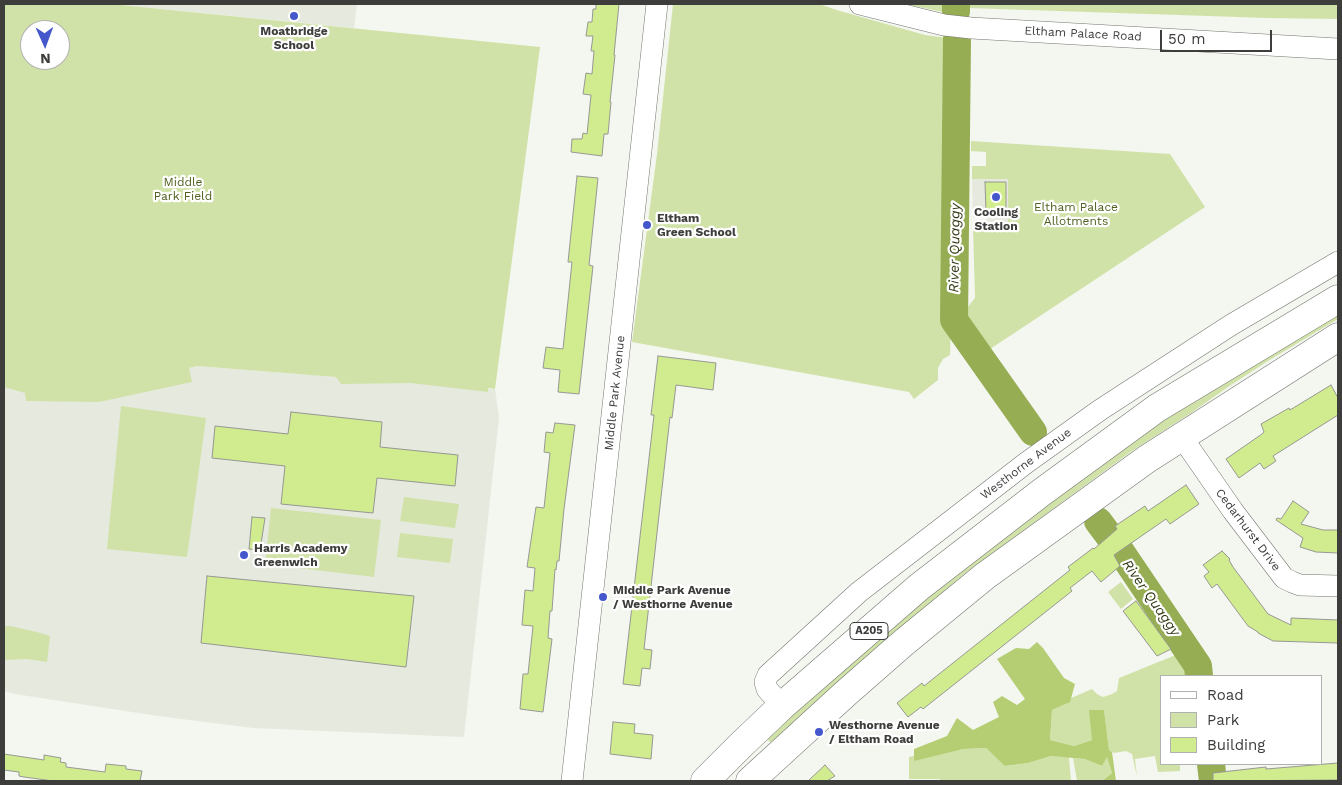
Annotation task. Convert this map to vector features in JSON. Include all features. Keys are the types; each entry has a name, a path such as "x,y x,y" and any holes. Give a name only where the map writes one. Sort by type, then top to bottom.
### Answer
{"highway":[{"name":"A205","path":"705,781 742,744 777,701 919,587 1042,492 1149,413 1338,299"},
{"name":"A205","path":"750,781 902,644 985,576 1139,464 1338,337"}],"street":[{"name":"Middle Park Avenue","path":"572,781 657,4"},
{"name":"Eltham Palace Road","path":"860,4 944,25 971,28 1338,49"},
{"name":"Westhorne Avenue","path":"777,701 767,689 765,682 768,675 859,592 1026,463 1100,410 1231,325 1338,262"},
{"name":"Cedarhurst Drive","path":"1181,436 1233,511 1284,578 1300,585 1338,586"}],"shaded area":[{"name":"Moatbridge School","path":"111,4 357,4 354,28"},
{"path":"972,179 1008,179 1008,225 986,226 986,216 973,217"},
{"name":"Harris Academy Greenwich","path":"197,366 495,389 499,418 464,737 253,728 158,716 4,691 4,373 93,386"}],"green space":[{"name":"Middle Park Field","path":"4,4 111,4 540,47 495,389 488,388 488,392 411,383 341,384 336,377 197,366 189,368 192,382 99,402 26,401 25,393 4,387"},
{"path":"673,4 819,4 925,35 954,39 950,355 943,359 938,368 938,380 914,399 909,392 632,342 657,154"},
{"path":"905,4 948,4 948,13 909,5"},
{"path":"968,4 1338,4 1338,19 968,8"},
{"name":"Eltham Palace Allotments","path":"971,141 1170,154 1205,207 987,351 959,318 975,298 973,226 1008,225 1008,179 972,179 972,166 986,166 986,152 971,151"},
{"path":"1338,308 1338,319 1268,361 1132,451 964,574 771,743 763,735 942,583 1148,430"},
{"path":"121,406 206,418 187,557 107,549"},
{"path":"404,497 459,504 455,528 400,521"},
{"path":"271,508 381,520 374,577 265,564"},
{"path":"400,533 453,539 450,563 397,557"},
{"path":"1121,582 1133,599 1121,609 1108,592"},
{"path":"4,626 50,636 47,662 27,659 4,660"},
{"path":"1037,642 1064,678 1075,684 1070,702 1052,710 1050,740 1074,746 1092,740 1089,710 1104,710 1109,750 1112,752 1116,781 1102,781 1112,773 1107,757 1102,766 1085,759 1051,756 1028,763 1005,766 986,748 963,749 914,761 914,749 947,736 957,718 973,730 999,717 993,702 1002,696 1017,705 1025,699 997,659 1016,648 1029,649"},
{"path":"1183,652 1193,667 1194,675 1160,675 1160,765 1180,765 1180,771 1158,772 1155,756 1135,759 1137,777 1132,754 1126,751 1114,753 1109,750 1104,711 1092,740 1074,746 1050,740 1052,710 1069,702 1071,698 1092,689 1103,697 1112,694 1117,691 1119,678"},
{"path":"954,745 957,750 986,748 1006,766 1028,763 1051,756 1069,757 1071,781 940,781 940,779 909,779 909,757"},
{"path":"1107,756 1112,773 1102,781 1077,781 1073,758 1085,759 1102,766"}],"building":[{"path":"596,4 619,4 608,134 604,134 602,156 571,152 572,139 582,139 583,133 587,134 591,95 583,94 586,73 592,74 594,51 591,51 593,36 586,36 588,22 592,22 593,9 596,9"},
{"path":"577,176 598,178 589,265 593,266 579,394 558,392 560,370 543,368 546,347 563,349 572,262 568,262"},
{"name":"Cooling Station","path":"985,182 1006,182 1006,212 986,212"},
{"path":"658,356 716,363 713,390 676,385 672,418 670,417 644,649 652,650 650,669 642,668 640,686 623,684 654,415 651,415"},
{"path":"1331,385 1338,398 1338,415 1273,456 1276,461 1264,469 1260,463 1239,478 1226,459 1264,432 1261,424 1289,408 1290,410"},
{"path":"291,412 382,422 380,447 458,455 455,486 377,478 373,513 281,504 285,466 212,458 215,426 288,434"},
{"path":"555,423 575,425 559,561 557,561 555,569 552,611 550,611 548,638 552,639 543,712 520,709 523,674 528,674 533,626 522,625 525,590 533,591 535,568 527,567 536,507 544,508 550,453 544,452 546,432 553,433"},
{"path":"1186,485 1199,504 1170,524 1166,519 1114,555 1120,566 1101,582 1092,571 1070,588 1072,591 923,709 921,707 908,717 897,703 922,683 924,686 1070,570 1068,567 1094,549 1117,529 1115,526 1145,506 1148,511"},
{"path":"1293,501 1309,512 1301,524 1323,530 1338,530 1338,553 1316,552 1300,547 1303,538 1276,520 1277,518 1281,519"},
{"path":"252,517 265,518 260,550 249,549"},
{"path":"1222,551 1230,559 1233,567 1268,614 1291,625 1291,618 1338,620 1338,643 1273,641 1248,626 1217,584 1212,588 1204,576 1209,572 1203,565"},
{"path":"207,576 414,596 406,667 201,643"},
{"path":"1136,601 1171,649 1157,656 1123,611"},
{"path":"613,722 635,724 634,733 653,735 651,759 610,754"},
{"path":"4,754 44,760 44,755 61,758 60,762 66,763 66,767 105,772 106,764 126,766 126,769 142,771 140,781 53,781 19,776 19,772 4,770"},
{"path":"1338,763 1338,780 1213,781 1213,773 1266,767 1266,769"},
{"path":"825,765 835,776 827,781 808,781"}],"waterway":[{"name":"River Quaggy","path":"956,4 956,11"},
{"name":"River Quaggy","path":"957,39 954,320 1033,432"},
{"name":"River Quaggy","path":"1098,521 1198,666 1199,675"},
{"name":"River Quaggy","path":"1211,765 1213,781"}],"place":[{"name":"Moatbridge School","path":"294,16"},
{"name":"Cooling Station","path":"996,197"},
{"name":"Eltham Green School","path":"647,225"},
{"name":"Harris Academy Greenwich","path":"244,555"},
{"name":"Middle Park Avenue / Westhorne Avenue","path":"603,597"},
{"name":"Westhorne Avenue / Eltham Road","path":"819,732"}]}
